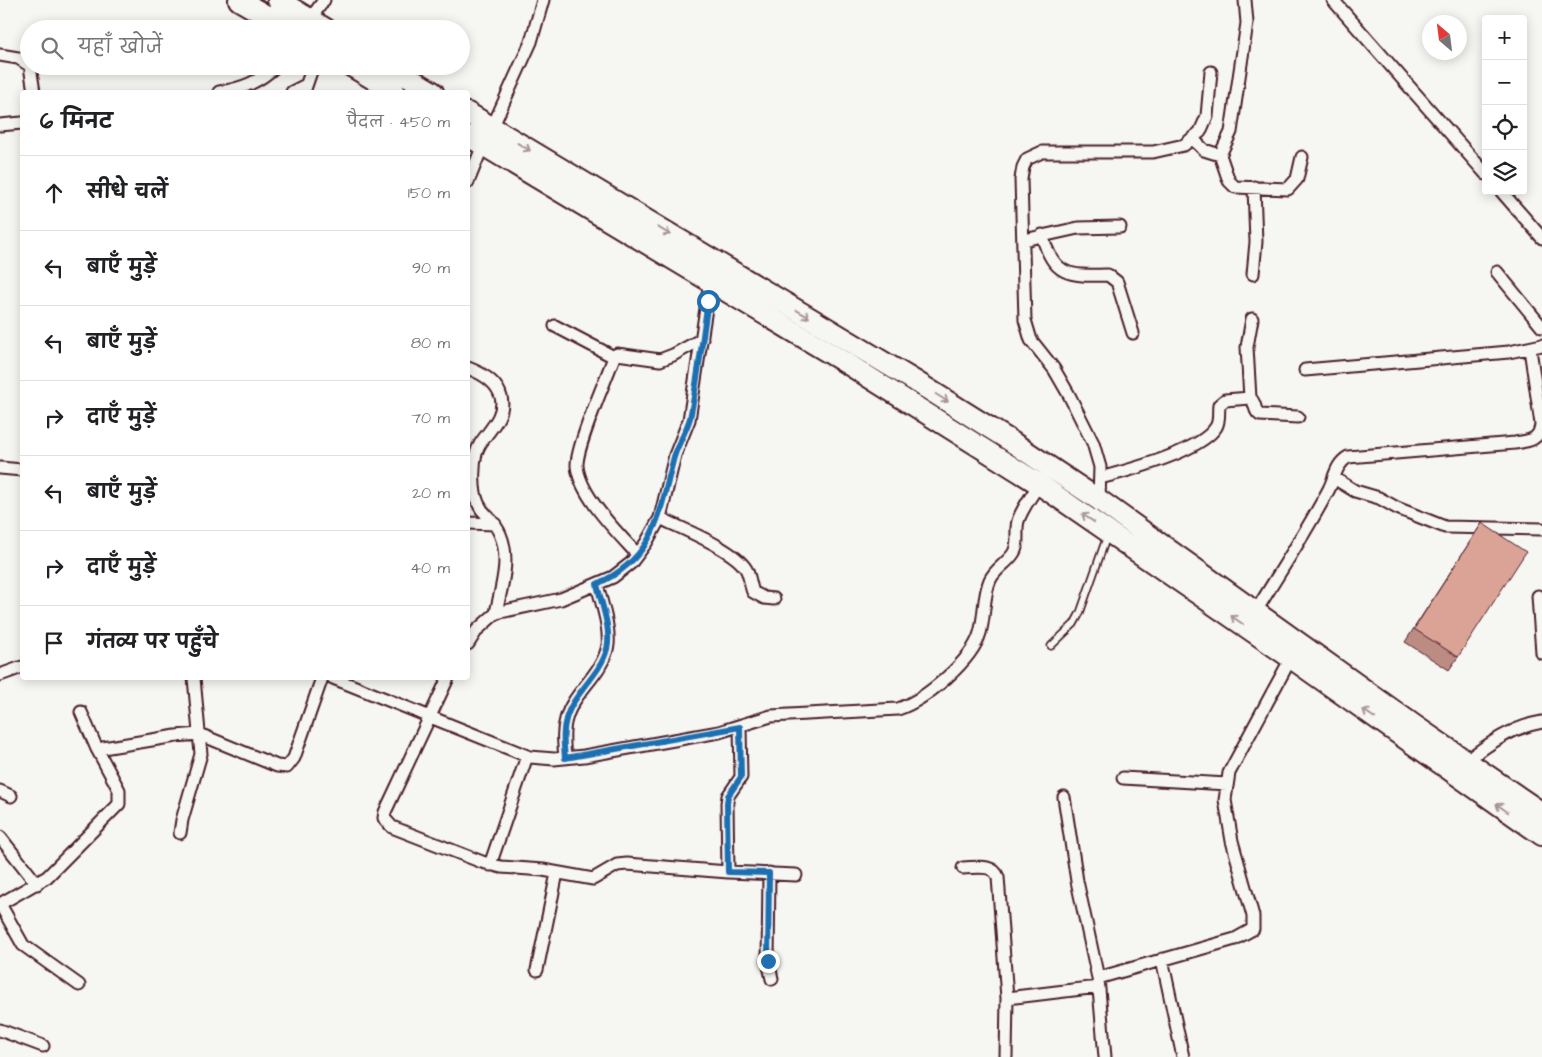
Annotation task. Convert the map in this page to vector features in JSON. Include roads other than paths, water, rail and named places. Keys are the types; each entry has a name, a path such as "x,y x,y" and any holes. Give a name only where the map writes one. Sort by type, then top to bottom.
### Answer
{"highway":[{"path":"240,0 274,20"},
{"path":"278,0 305,20"},
{"path":"366,75 392,90"},
{"path":"404,75 430,90"},
{"path":"470,117 481,136 710,282 926,411 1039,484 1291,658 1542,835"},
{"path":"481,136 915,381 1099,500 1542,813"}],"street":[{"path":"316,20 324,0"},
{"path":"470,175 481,136 531,42 543,0"},
{"path":"1245,0 1247,23 1231,132 1220,155 1231,185 1238,188 1288,190 1297,179 1302,157"},
{"path":"1333,0 1482,169"},
{"path":"0,55 20,59"},
{"path":"1099,500 1100,467 1085,426 1054,369 1028,332 1025,320 1021,179 1023,166 1027,159 1042,152 1153,152 1174,149 1193,139 1200,132 1207,116 1211,72"},
{"path":"31,75 34,90"},
{"path":"234,90 242,89 267,75"},
{"path":"305,89 310,75"},
{"path":"0,124 20,123"},
{"path":"1193,139 1204,150 1220,155"},
{"path":"1254,188 1256,242 1254,274"},
{"path":"1504,195 1542,238"},
{"path":"1024,240 1078,228 1120,227"},
{"path":"1042,236 1048,255 1059,268 1071,274 1108,275 1118,282 1133,332"},
{"path":"1497,272 1542,327"},
{"path":"470,641 477,630 496,613 545,604 612,577 631,563 660,518 675,455 689,420 710,282"},
{"path":"1252,319 1246,347 1250,398 1254,402 1256,411 1260,415 1298,417"},
{"path":"555,326 614,357"},
{"path":"637,554 600,510 586,489 577,467 580,448 614,357 621,353 647,360 660,360 673,356 702,339"},
{"path":"1256,611 1309,527 1342,460 1357,454 1515,444 1536,438 1540,432 1536,347 1304,370"},
{"path":"470,369 482,374 496,387 501,395 502,408 480,444 474,468 477,501 501,535 505,566 496,613"},
{"path":"1100,478 1155,463 1185,448 1207,436 1217,427 1219,405 1222,402 1250,398"},
{"path":"0,468 20,470"},
{"path":"1334,478 1355,491 1379,498 1397,508 1445,527 1542,529"},
{"path":"339,680 527,756 565,758 740,727 771,716 898,709 910,705 932,690 974,646 980,634 990,581 995,572 1013,554 1016,547 1018,522 1039,484"},
{"path":"660,518 714,544 741,562 747,570 753,592 757,595 774,599"},
{"path":"470,523 495,524"},
{"path":"565,758 564,736 566,718 597,671 607,648 607,633 597,584"},
{"path":"1538,596 1542,653"},
{"path":"1007,998 1098,983 1162,959 1235,938 1253,929 1251,908 1232,840 1225,800 1227,784 1237,758 1291,658"},
{"path":"0,675 20,668"},
{"path":"180,833 201,754 194,680"},
{"path":"97,750 182,735 199,734 277,766 288,767 294,758 321,680"},
{"path":"447,680 428,716 384,818 392,827 490,865 593,879 617,864 796,875"},
{"path":"79,985 23,945 0,904 47,877 119,804 119,790 97,750 81,712"},
{"path":"1466,761 1487,745 1512,730 1542,722"},
{"path":"728,872 727,803 728,796 741,777 740,727"},
{"path":"490,865 527,756"},
{"path":"1123,778 1227,784"},
{"path":"0,791 11,796"},
{"path":"1064,797 1080,898 1098,983 1105,1057"},
{"path":"0,837 37,884"},
{"path":"963,868 992,868 996,871 998,877 1007,998 1006,1057"},
{"path":"537,970 557,873"},
{"path":"769,873 768,961 772,979"},
{"path":"1162,959 1183,1057"},
{"path":"0,1030 43,1046"}],"lane":[{"path":"1051,646 1074,624 1080,614 1109,532"}]}
